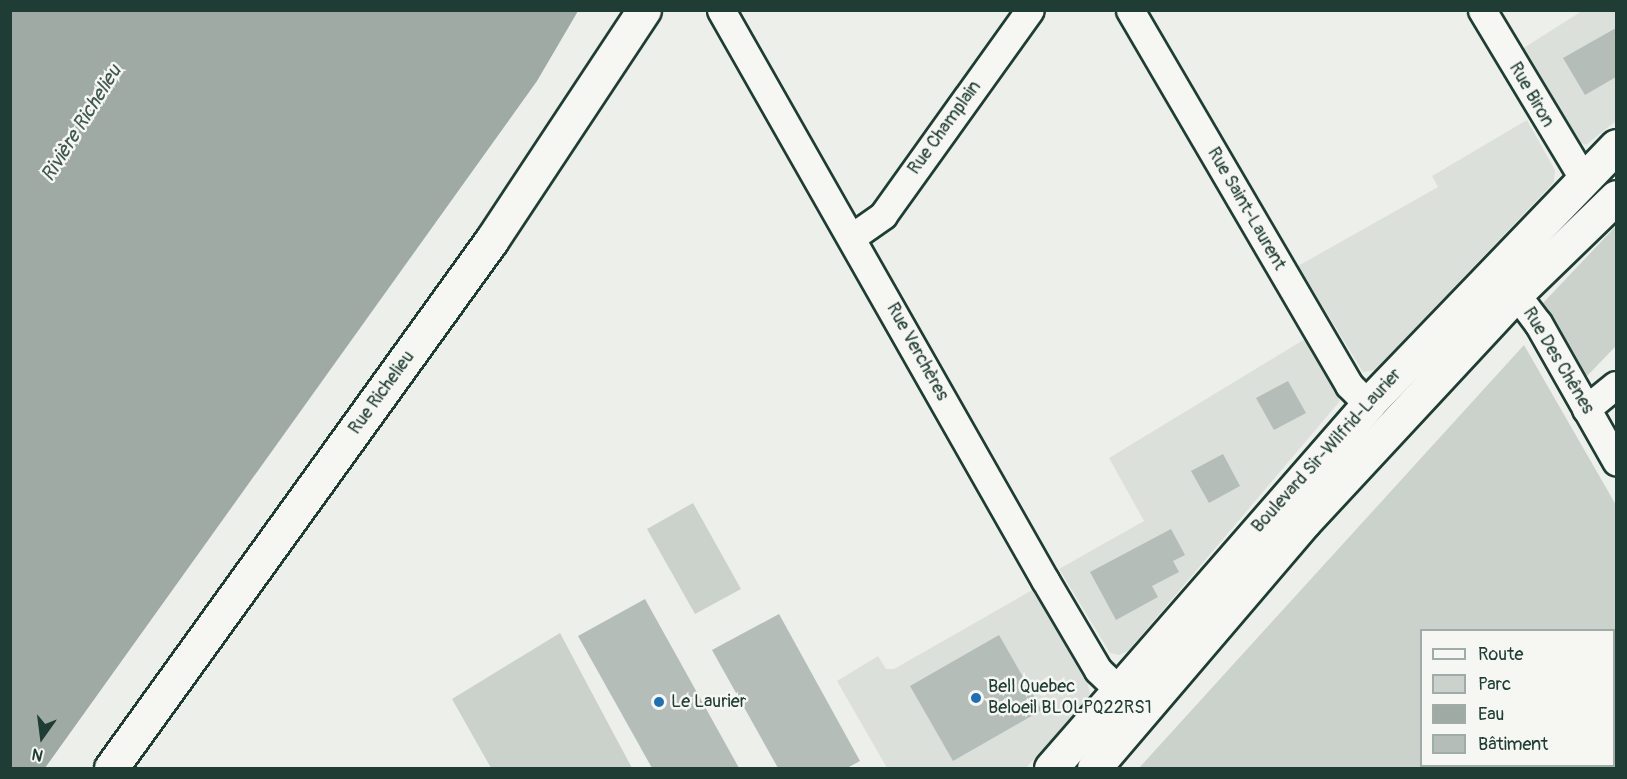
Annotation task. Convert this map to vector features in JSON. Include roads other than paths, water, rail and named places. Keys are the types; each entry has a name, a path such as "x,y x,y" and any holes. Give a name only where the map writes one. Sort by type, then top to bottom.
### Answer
{"main road":[{"name":"Rue Richelieu","path":"111,768 498,231 644,10"},
{"name":"Boulevard Sir-Wilfrid-Laurier","path":"1051,768 1368,404 1583,178 1617,146"},
{"name":"Boulevard Sir-Wilfrid-Laurier","path":"1095,768 1304,522 1516,294 1617,197"}],"street":[{"name":"Rue Verchères","path":"721,10 1098,670 1118,689"},
{"name":"Rue Champlain","path":"852,237 883,215 1030,10"},
{"name":"Rue Saint-Laurent","path":"1130,10 1349,385 1368,404"},
{"name":"Rue Biron","path":"1482,10 1583,178"},
{"name":"Rue Des Chênes","path":"1516,294 1538,323 1617,461"},
{"path":"1586,409 1617,385"}],"water":[{"name":"Rivière Richelieu","path":"10,11 578,11 537,81 45,768 10,768"}],"place":[{"name":"Bell Quebec Beloeil BLOLPQ22RS1","path":"976,698"},
{"name":"Le Laurier","path":"659,702"}]}
